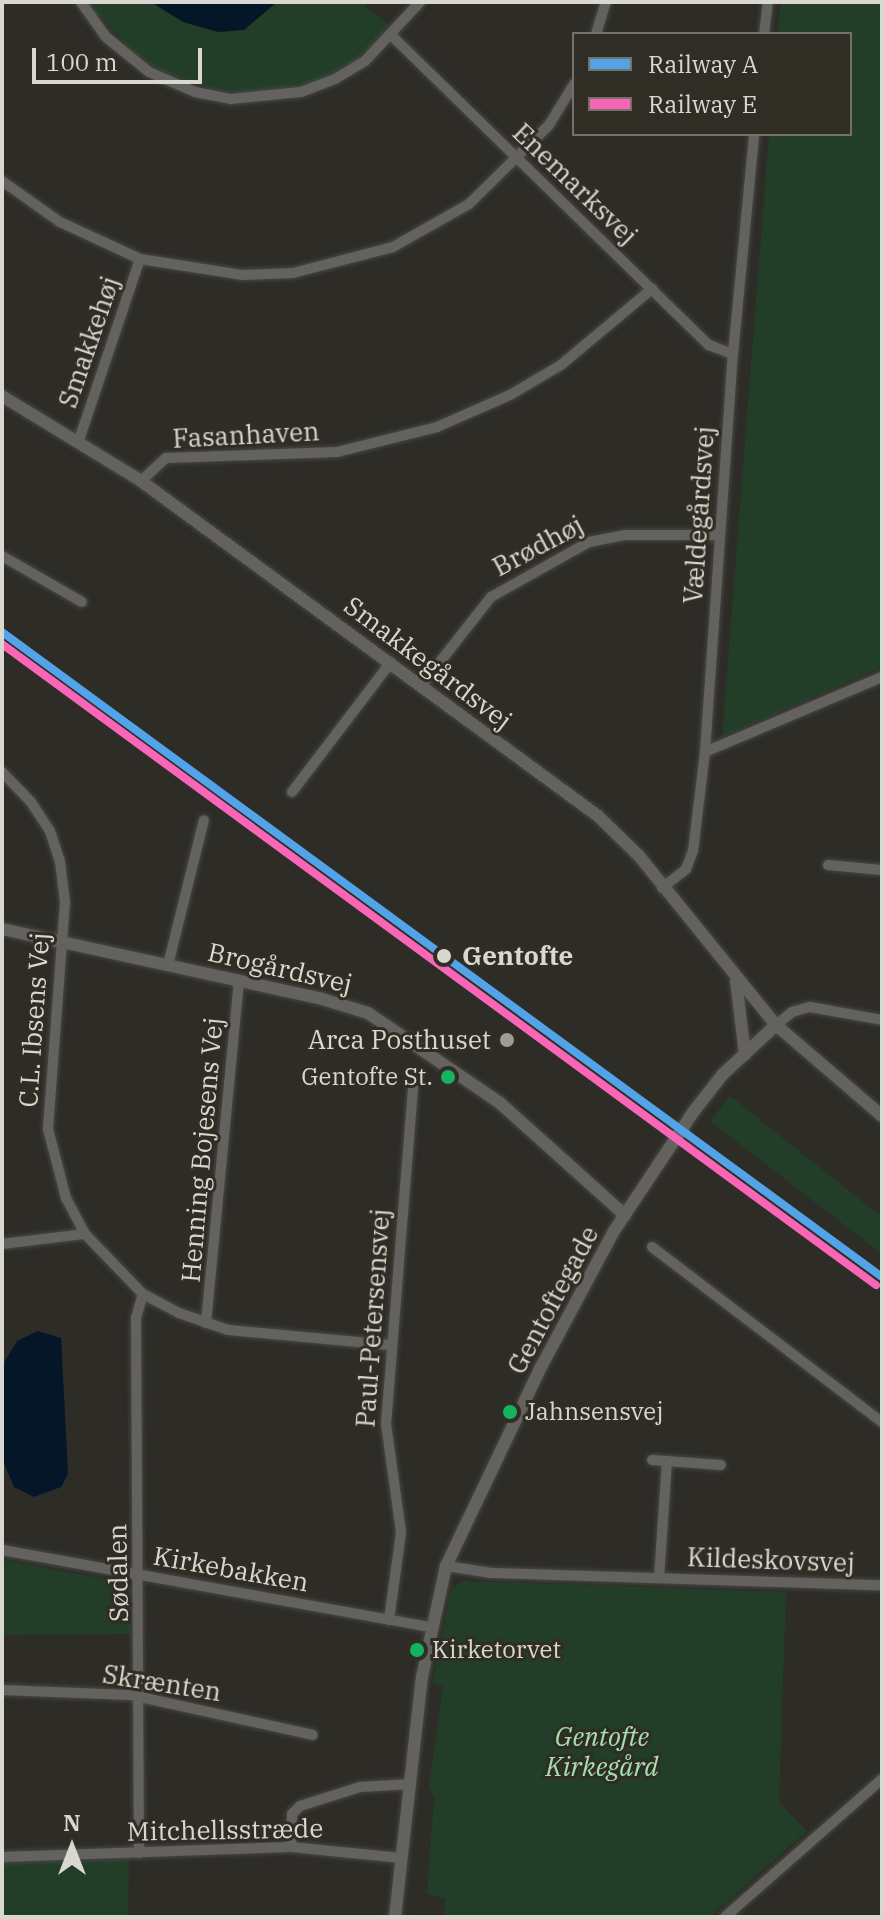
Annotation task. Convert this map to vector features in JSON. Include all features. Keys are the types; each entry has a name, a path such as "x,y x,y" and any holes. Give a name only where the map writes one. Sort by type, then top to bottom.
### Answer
{"street":[{"path":"81,2 106,37 149,72 181,87 230,99 278,97 335,79 392,36 420,2"},
{"path":"597,32 606,2"},
{"path":"764,32 768,2"},
{"name":"Enemarksvej","path":"392,36 709,345 733,354"},
{"path":"2,181 60,222 140,259 242,275 346,262 434,227 518,160 549,125 572,87"},
{"name":"Vældegårdsvej","path":"662,888 686,869 693,851 705,752 733,354 754,136"},
{"name":"Smakkehøj","path":"79,440 140,259"},
{"name":"Fasanhaven","path":"141,481 166,458 337,452 437,427 510,395 561,365 652,289"},
{"name":"Smakkegårdsvej","path":"2,396 79,440 141,481 598,816 776,1025 882,1116"},
{"name":"Brødhøj","path":"421,686 491,597 582,546 625,535 720,535"},
{"path":"2,556 82,602"},
{"path":"292,792 391,662"},
{"path":"705,752 882,677"},
{"name":"C.L. Ibsens Vej","path":"2,772 50,831 65,902 48,1129 66,1198 85,1234 143,1294 206,1323 228,1330 390,1345"},
{"path":"168,965 204,820"},
{"path":"828,865 882,870"},
{"name":"Brogårdsvej","path":"2,929 347,1005 390,1025 500,1103 625,1215"},
{"name":"Henning Bojesens Vej","path":"206,1323 239,980"},
{"path":"736,981 745,1054"},
{"path":"776,1025 792,1012 810,1007 882,1020"},
{"name":"Gentoftegade","path":"395,1917 429,1627 446,1566 541,1367 625,1215 694,1111 745,1054 776,1025"},
{"name":"Paul-Petersensvej","path":"389,1620 401,1551 386,1446 390,1345 413,1087"},
{"path":"2,1244 85,1234"},
{"path":"652,1247 882,1422"},
{"name":"Sødalen","path":"139,1853 141,1576 136,1318 143,1294"},
{"path":"652,1460 721,1465"},
{"name":"Kildeskovsvej","path":"659,1578 667,1461"},
{"name":"Kirkebakken","path":"2,1550 389,1620"},
{"name":"Kildeskovsvej","path":"446,1566 491,1573 882,1585"},
{"path":"389,1620 429,1627"},
{"name":"Skrænten","path":"2,1690 141,1697 313,1735"},
{"path":"725,1917 882,1779"},
{"path":"291,1847 292,1814 300,1806 360,1787 411,1784"},
{"name":"Mitchellsstræde","path":"2,1857 291,1847 401,1858"}],"green space":[{"path":"87,2 366,2 366,8 394,28 357,60 321,79 285,91 223,92 159,71 137,56"},
{"path":"781,2 882,2 882,667 722,737 769,136 852,136 852,32 778,32"},
{"path":"730,1096 882,1217 882,1254 710,1121"},
{"path":"2,1560 131,1584 131,1634 2,1635"},
{"name":"Gentofte Kirkegård","path":"461,1581 786,1592 779,1802 807,1831 710,1917 445,1917 445,1899 427,1894 434,1798 429,1786 443,1686 432,1683 451,1590"},
{"path":"129,1856 128,1917 2,1917 2,1861"}],"water":[{"path":"151,2 277,2 244,30 218,32 183,22"},
{"path":"38,1331 61,1338 68,1474 61,1487 34,1497 14,1487 2,1458 2,1366 17,1341"}],"rail line":[{"name":"A","path":"2,632 882,1277"},
{"name":"E","path":"2,644 876,1285"}],"place":[{"name":"Gentofte","path":"444,956"},
{"name":"Arca Posthuset","path":"507,1040"},
{"name":"Gentofte St.","path":"448,1077"},
{"name":"Jahnsensvej","path":"510,1412"},
{"name":"Kirketorvet","path":"417,1650"}]}
